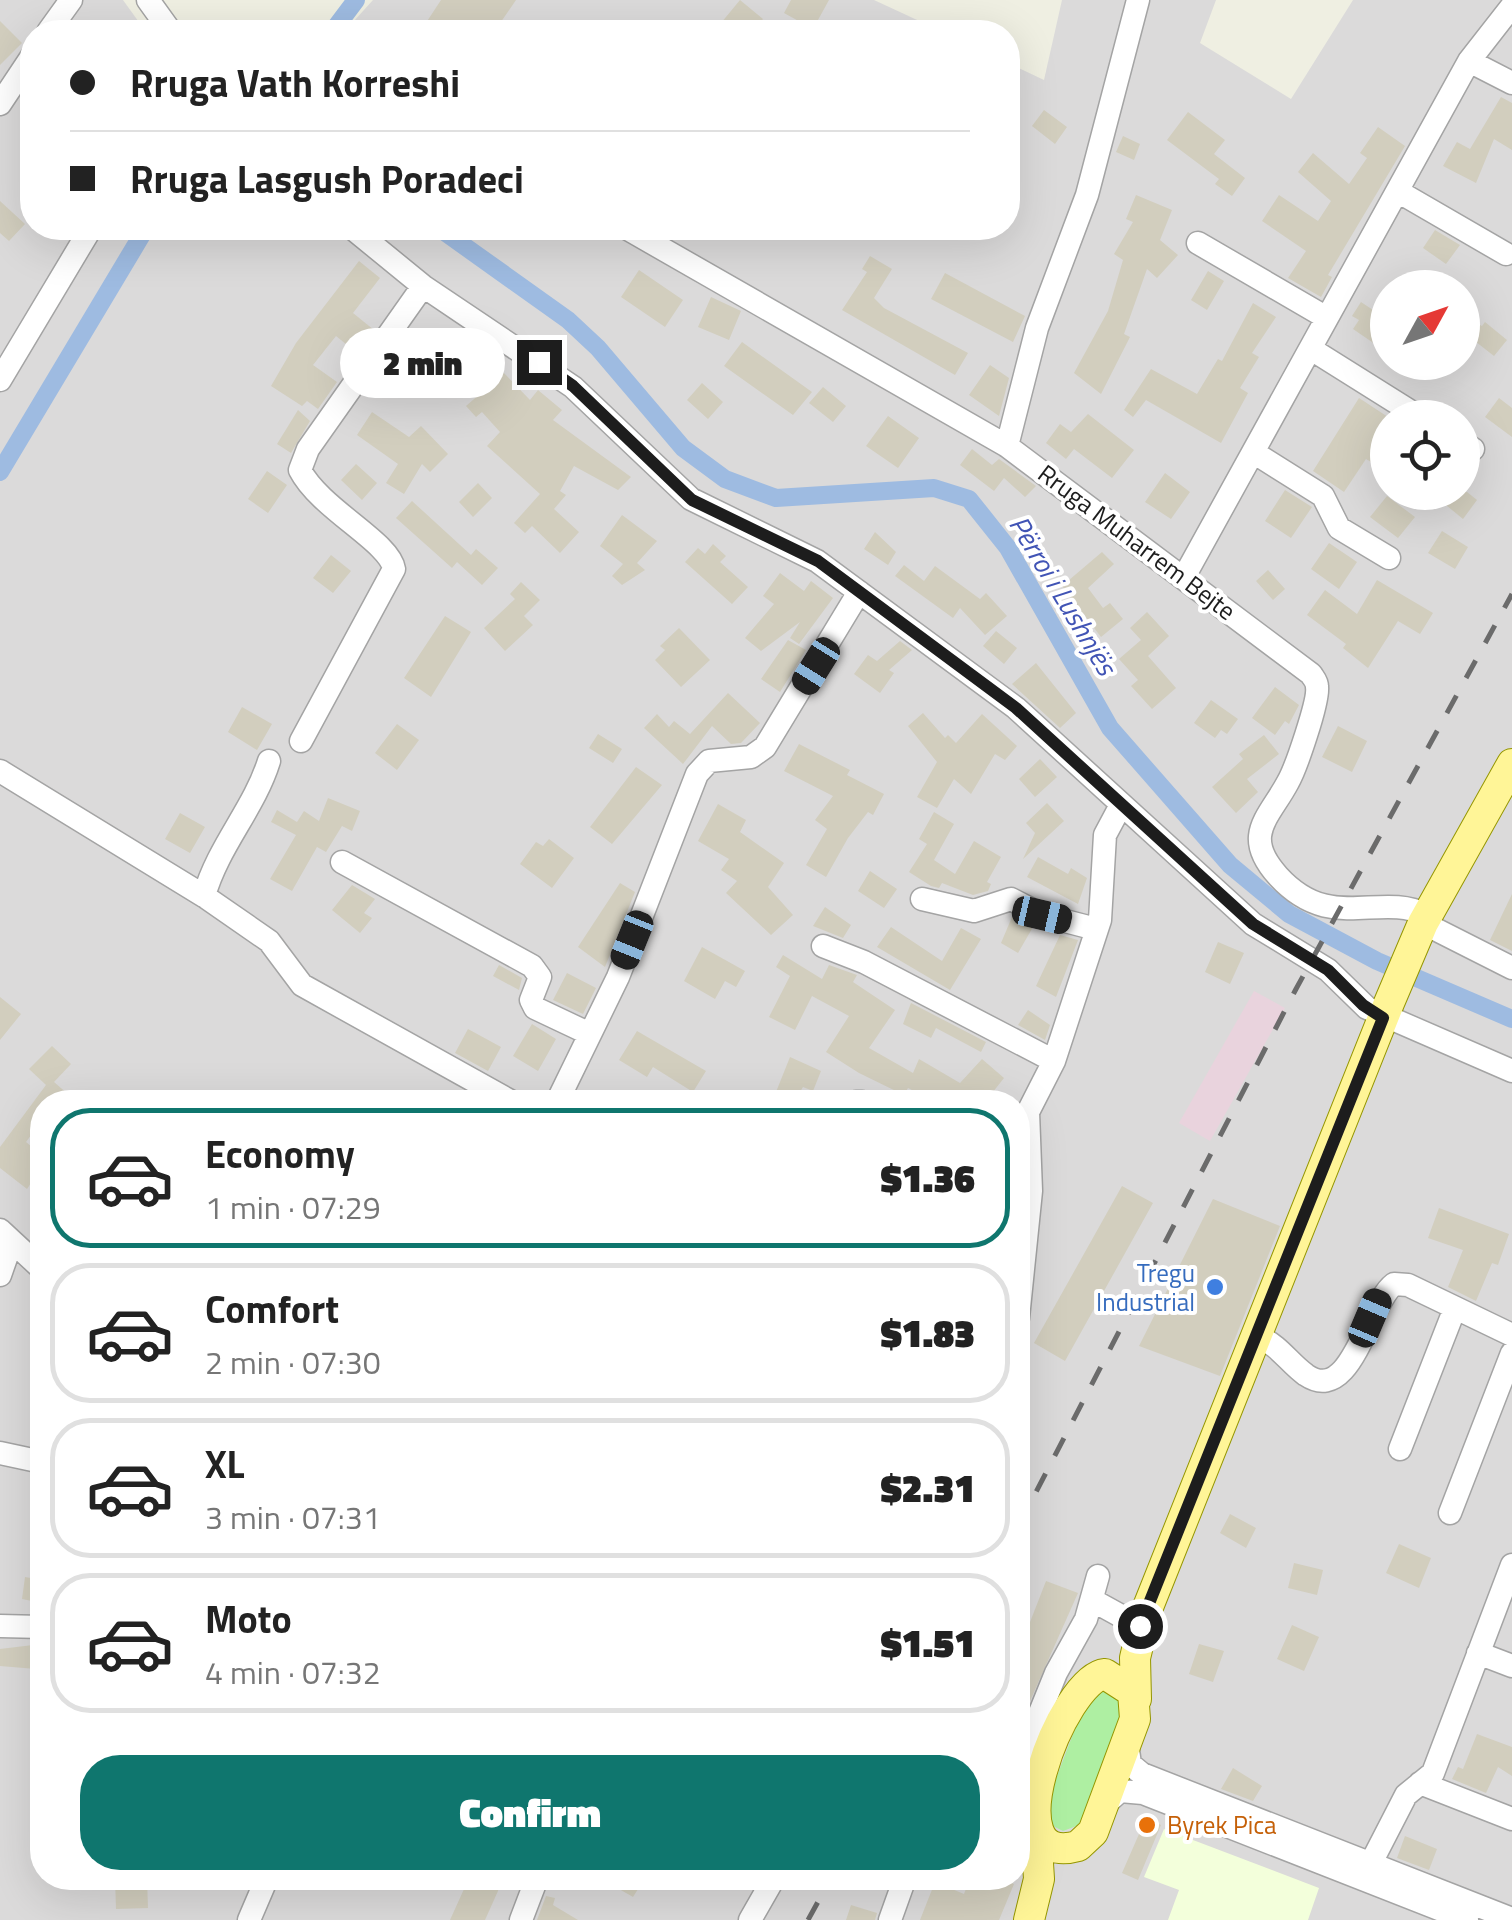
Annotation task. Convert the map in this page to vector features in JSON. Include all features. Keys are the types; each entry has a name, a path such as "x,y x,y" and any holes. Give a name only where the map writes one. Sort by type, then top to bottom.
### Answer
{"main road":[{"path":"1030,1817 1072,1700 1115,1658 1141,1621 1422,925 1512,764"},
{"path":"1031,1914 1056,1867 1093,1832 1127,1744 1136,1699 1134,1668 1141,1621"},
{"path":"1094,1676 1105,1674 1122,1682 1136,1699"},
{"path":"1030,1821 1057,1846 1080,1845"},
{"path":"1030,1826 1039,1880 1031,1914"}],"street":[{"path":"1007,446 1038,328 1087,195 1138,0"},
{"path":"1184,577 1470,60 1512,6"},
{"path":"1470,60 1512,83"},
{"path":"0,104 20,74"},
{"path":"1399,192 1506,254"},
{"path":"0,380 84,240"},
{"path":"367,240 423,286 573,386 692,500 800,550 1016,708 1253,924 1336,975 1363,1005 1386,1011 1512,1070"},
{"name":"Rruga Muharrem Bejte","path":"647,240 1007,446 1184,577 1317,683 1292,773 1260,828 1262,849 1272,869 1301,895 1331,907 1369,911 1404,907 1422,925"},
{"path":"1198,243 1326,318"},
{"path":"302,741 394,568 385,550 326,506 300,470 308,449 423,286"},
{"path":"1311,349 1392,400"},
{"path":"1253,452 1329,500 1339,528 1389,558"},
{"path":"563,1090 648,904 697,774 709,761 750,757 764,747 858,592"},
{"path":"204,896 218,858 259,792 268,760"},
{"path":"0,771 204,896 269,941 302,985 490,1090"},
{"path":"1030,1108 1054,1060 1096,928 1105,835 1120,805"},
{"path":"342,862 532,966 540,977 531,1000 535,1008 590,1034"},
{"path":"922,900 974,911 1011,898 1042,915 1096,928"},
{"path":"1422,925 1512,968"},
{"path":"823,946 878,968 1054,1060"},
{"path":"1030,1181 1030,1209"},
{"path":"6,1235 30,1258"},
{"path":"0,1275 6,1235"},
{"path":"1258,1336 1278,1346 1308,1376 1323,1380 1349,1368 1381,1293 1394,1284 1408,1285 1512,1335"},
{"path":"1400,1449 1454,1308"},
{"path":"1450,1513 1512,1353"},
{"path":"0,1453 30,1459"},
{"path":"1371,1863 1406,1794 1432,1773 1512,1566"},
{"path":"1030,1737 1092,1600 1098,1576"},
{"path":"1092,1600 1141,1621"},
{"path":"0,1626 30,1627"},
{"path":"1478,1653 1512,1666"},
{"path":"1127,1744 1128,1759 1138,1772 1512,1919"},
{"path":"1420,1783 1512,1819"},
{"path":"1102,1807 1120,1790 1143,1793 1467,1920"},
{"path":"249,1920 262,1890"},
{"path":"520,1920 533,1890"},
{"path":"750,1920 767,1890"},
{"path":"890,1920 901,1890"}],"shaded area":[{"path":"0,0 123,0 137,20 20,20 20,240 1020,240 1020,69 1044,80 1062,0 1216,0 1200,43 1291,99 1353,0 1512,0 1512,1920 0,1920"},
{"path":"373,0 874,0 917,20 355,20"},
{"path":"1254,991 1285,1008 1210,1141 1179,1123"},
{"path":"1164,1829 1319,1888 1308,1920 1168,1920 1179,1890 1144,1877"}],"green space":[{"path":"1102,1691 1114,1694 1123,1707 1082,1824 1063,1831 1053,1826 1046,1805 1084,1705"}],"building":[{"path":"441,0 516,0 502,20 428,20"},
{"path":"740,0 763,19 762,20 723,20"},
{"path":"791,0 829,0 818,20 797,20 784,13"},
{"path":"0,21 20,45 0,65"},
{"path":"1501,97 1512,103 1512,150 1494,139 1476,183 1443,166 1457,142 1470,149"},
{"path":"1044,110 1067,127 1055,144 1032,126"},
{"path":"1188,112 1225,140 1214,154 1245,178 1232,196 1215,184 1219,179 1167,140"},
{"path":"1378,127 1405,146 1328,275 1332,277 1321,297 1288,278 1306,251 1262,221 1279,195 1318,221 1331,201 1298,172 1313,153 1349,184 1367,158 1360,153"},
{"path":"1123,136 1140,144 1134,160 1116,152"},
{"path":"1136,195 1172,210 1160,240 1178,255 1157,278 1147,269 1124,334 1130,337 1101,394 1074,373 1108,311 1123,260 1114,254 1133,222 1126,219"},
{"path":"0,201 20,219 20,229 9,241 0,233"},
{"path":"1435,230 1460,245 1446,264 1423,248"},
{"path":"870,256 892,269 874,298 884,308 968,353 955,375 842,310 867,272 862,269"},
{"path":"359,261 380,278 353,313 374,330 357,353 336,336 313,365 337,382 318,409 307,401 302,406 271,386 296,343"},
{"path":"639,270 683,300 665,327 621,297"},
{"path":"1208,271 1224,281 1207,310 1191,300"},
{"path":"945,273 1025,316 1013,342 931,299"},
{"path":"711,297 741,311 729,340 698,327"},
{"path":"1361,302 1370,308 1370,341 1353,329 1359,320 1352,316"},
{"path":"1253,303 1276,317 1252,353 1259,357 1240,388 1248,393 1221,443 1146,400 1133,417 1124,410 1151,369 1197,394 1218,359 1222,361"},
{"path":"1485,322 1507,340 1494,356 1480,345 1480,325"},
{"path":"742,342 812,392 793,415 724,366"},
{"path":"990,365 1009,378 999,416 969,395"},
{"path":"504,373 530,400 538,390 562,410 553,420 631,477 618,490 574,466 560,491 566,495 554,509 579,532 560,553 532,526 525,533 514,523 540,494 487,446 500,432 482,412 476,417 466,406"},
{"path":"702,383 723,402 708,419 687,400"},
{"path":"823,387 846,406 833,422 809,403"},
{"path":"1359,398 1370,405 1370,461 1366,459 1344,492 1313,471"},
{"path":"1499,398 1512,408 1512,437 1485,417"},
{"path":"298,410 310,421 291,453 277,444"},
{"path":"372,412 409,437 421,426 448,454 430,472 422,464 404,494 386,483 398,464 357,435"},
{"path":"1088,414 1134,450 1112,478 1074,449 1066,459 1046,443 1060,424 1071,432"},
{"path":"888,416 919,438 898,468 866,446"},
{"path":"972,449 992,465 999,459 1036,486 1025,497 1004,478 994,491 960,465"},
{"path":"356,464 377,483 362,500 341,480"},
{"path":"267,471 287,485 268,513 248,499"},
{"path":"1165,473 1190,492 1171,519 1145,502"},
{"path":"478,483 492,498 473,517 459,502"},
{"path":"1285,490 1312,507 1291,538 1265,521"},
{"path":"412,501 471,555 476,549 498,568 482,585 457,562 452,568 396,518"},
{"path":"1376,510 1406,510 1415,517 1398,538 1370,517"},
{"path":"1452,510 1470,510 1463,519"},
{"path":"622,515 657,541 637,563 645,570 622,585 612,576 623,564 600,546"},
{"path":"1442,531 1468,547 1455,569 1428,553"},
{"path":"875,532 896,552 888,565 864,549"},
{"path":"1329,543 1357,562 1339,589 1311,569"},
{"path":"713,544 726,556 720,562 748,587 732,604 685,562 698,548 705,554"},
{"path":"1102,552 1114,564 1088,588 1103,608 1110,603 1123,619 1101,637 1062,586"},
{"path":"331,555 351,571 333,593 313,578"},
{"path":"904,565 924,581 935,566 980,599 986,593 1007,616 985,635 960,608 953,618 895,576"},
{"path":"1268,570 1285,589 1273,600 1256,581"},
{"path":"780,573 804,591 811,581 833,598 799,644 790,638 800,622 761,651 745,638 774,604 763,596"},
{"path":"1377,580 1433,613 1420,634 1398,621 1368,668 1343,648 1346,644 1307,615 1325,590 1357,614"},
{"path":"521,582 540,600 524,616 533,625 505,651 484,628 515,599 510,594"},
{"path":"1147,612 1169,636 1148,656 1176,688 1152,709 1131,686 1138,680 1119,659 1141,640 1130,628"},
{"path":"445,616 471,632 431,697 404,678"},
{"path":"679,628 710,660 681,687 655,660 665,650 660,646"},
{"path":"996,631 1017,648 1004,664 983,646"},
{"path":"788,640 806,650 780,692 761,679"},
{"path":"900,641 912,650 889,670 894,673 880,693 854,674 868,655 877,661"},
{"path":"1036,663 1076,713 1060,728 1012,684"},
{"path":"1275,687 1299,705 1289,724 1285,721 1275,735 1252,718"},
{"path":"728,693 760,723 741,743 731,744 712,726 683,764 644,728 657,714 669,727 674,721 690,734"},
{"path":"1211,700 1238,719 1227,734 1221,730 1215,738 1194,723"},
{"path":"242,707 272,724 257,750 228,732"},
{"path":"923,713 945,738 948,735 956,743 982,714 1017,746 1005,760 995,754 971,794 954,779 937,808 917,797 937,762 908,726"},
{"path":"397,724 419,740 397,770 375,753"},
{"path":"1338,726 1367,741 1352,772 1322,757"},
{"path":"598,734 622,749 613,763 589,748"},
{"path":"1264,735 1279,754 1247,779 1258,792 1236,813 1212,787 1243,759 1239,754"},
{"path":"799,744 850,770 847,775 884,794 873,815 868,812 848,838 826,877 806,865 827,829 815,820 833,796 784,771"},
{"path":"1040,759 1057,777 1035,797 1019,779"},
{"path":"636,767 662,785 612,844 590,827"},
{"path":"328,798 360,811 352,831 342,826 326,852 317,847 292,891 270,879 296,835 271,822 277,810 297,822 304,811 319,821"},
{"path":"1047,803 1064,821 1023,859 1035,833 1026,823"},
{"path":"718,804 746,820 740,832 784,863 768,887 793,915 771,935 726,893 737,881 721,870 729,859 698,841"},
{"path":"934,812 954,824 934,860 955,874 974,841 1001,857 987,882 991,884 988,891 973,895 942,883 939,888 909,872 927,844 919,839"},
{"path":"180,813 205,827 190,853 165,839"},
{"path":"549,839 574,858 552,888 520,864 536,842 543,846"},
{"path":"1038,857 1068,874 1071,868 1087,878 1078,904 1027,877"},
{"path":"870,871 897,889 884,908 858,891"},
{"path":"620,883 635,892 605,967 578,947"},
{"path":"352,885 375,899 364,913 372,918 360,933 332,910"},
{"path":"1512,894 1512,951 1490,940"},
{"path":"825,907 851,925 843,938 813,926"},
{"path":"1012,917 1033,927 1018,953 1001,943"},
{"path":"891,927 942,961 961,928 981,939 950,990 877,947"},
{"path":"1060,935 1078,940 1056,997 1036,986"},
{"path":"1218,942 1244,953 1230,984 1205,972"},
{"path":"702,947 745,971 736,987 725,981 715,999 684,981"},
{"path":"783,955 822,979 829,965 857,975 853,982 895,1010 869,1048 913,1073 919,1059 960,1083 982,1059 1004,1078 994,1090 894,1090 826,1052 849,1016 812,996 795,1030 769,1017 790,976 776,967"},
{"path":"499,965 522,978 519,990 493,976"},
{"path":"567,973 596,988 583,1014 553,1000"},
{"path":"0,997 21,1014 0,1040"},
{"path":"911,1003 986,1042 981,1052 936,1028 931,1038 903,1024"},
{"path":"1028,1010 1050,1025 1045,1040 1018,1025"},
{"path":"532,1024 556,1039 538,1071 513,1056"},
{"path":"468,1029 501,1047 488,1071 455,1053"},
{"path":"637,1031 706,1071 694,1090 690,1090 653,1067 647,1077 619,1060"},
{"path":"52,1046 71,1064 54,1082 63,1090 42,1090 46,1085 29,1069"},
{"path":"790,1057 821,1071 813,1090 777,1090"},
{"path":"30,1107 27,1189 0,1168 0,1147"},
{"path":"1122,1186 1153,1203 1065,1361 1034,1343"},
{"name":"Tregu Industrial","path":"1213,1199 1280,1226 1220,1376 1139,1346"},
{"path":"1439,1208 1509,1234 1498,1265 1492,1263 1476,1301 1448,1287 1463,1250 1428,1238"},
{"path":"1230,1514 1256,1528 1246,1548 1220,1533"},
{"path":"1399,1544 1431,1558 1419,1588 1386,1573"},
{"path":"1294,1563 1323,1570 1317,1595 1288,1588"},
{"path":"25,1577 30,1578 30,1601 22,1599"},
{"path":"1046,1581 1078,1593 1030,1701 1030,1622"},
{"path":"1292,1625 1319,1637 1304,1671 1277,1659"},
{"path":"1199,1644 1224,1651 1213,1682 1189,1674"},
{"path":"30,1645 30,1668 0,1666 0,1649"},
{"path":"1477,1734 1512,1747 1512,1776 1498,1767 1486,1793 1452,1779 1458,1767 1463,1769"},
{"path":"1233,1768 1262,1786 1253,1801 1221,1789"},
{"path":"1146,1818 1161,1825 1138,1880 1122,1873"},
{"path":"1405,1836 1437,1849 1429,1870 1397,1858"},
{"path":"115,1890 147,1890 148,1908 116,1909"},
{"path":"464,1890 498,1890 485,1920 450,1920"},
{"path":"932,1890 964,1894 966,1890 1012,1890 999,1920 920,1920"},
{"path":"546,1896 555,1898 553,1905 578,1920 537,1920"},
{"path":"851,1905 877,1913 875,1920 846,1920"}],"waterway":[{"path":"341,20 356,0"},
{"path":"0,472 139,240"},
{"name":"Përroi i Lushnjës","path":"456,240 568,320 598,348 683,448 725,479 776,498 934,488 969,499 1008,548 1110,728 1230,865 1289,914 1377,961 1512,1019"}],"railway":[{"path":"1030,1504 1296,989 1512,594"},
{"path":"808,1920 824,1890"}],"place":[{"name":"Tregu Industrial","path":"1215,1287"},
{"name":"Byrek Pica","path":"1147,1825"}],"route":[{"path":"539,362 573,386 692,500 784,541 818,561 1016,708 1253,924 1336,975 1363,1005 1383,1018 1140,1626"}]}
